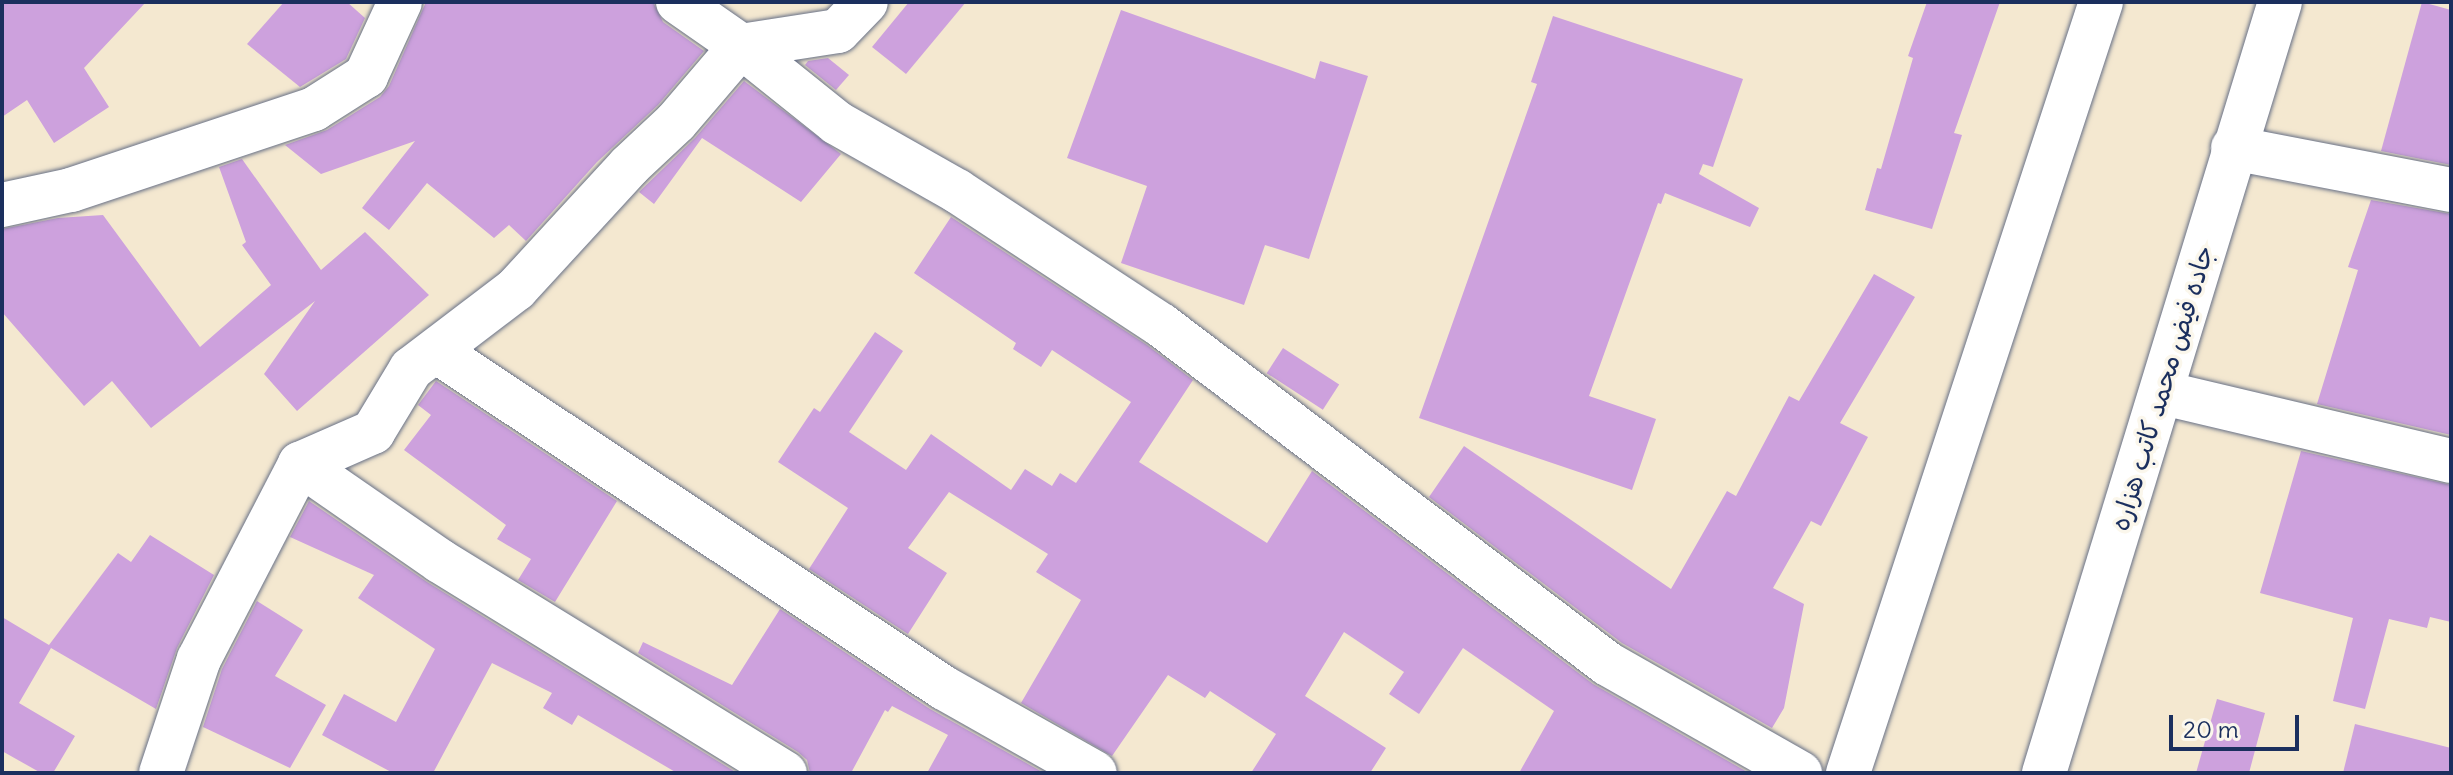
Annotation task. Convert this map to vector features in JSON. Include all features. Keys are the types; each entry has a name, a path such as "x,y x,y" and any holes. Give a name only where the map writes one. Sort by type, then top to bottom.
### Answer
{"street":[{"path":"2,205 71,190 314,109 366,76 400,2"},
{"path":"678,2 741,46 837,123 957,191 1161,325 1608,664 1800,773"},
{"path":"161,773 199,659 300,464 373,432 411,369 516,289 629,166 676,122 741,46 838,31 866,2"},
{"path":"1848,773 2101,2"},
{"name":"جاده فیض محمد کاتب هزاره","path":"2044,773 2163,393 2233,148 2280,2"},
{"path":"2233,148 2451,190"},
{"path":"436,351 944,688 1095,773"},
{"path":"2163,393 2451,461"},
{"path":"300,464 440,561 785,773"}],"building":[{"path":"2,2 146,2 84,68 109,107 54,143 27,100 2,117"},
{"path":"284,2 347,2 365,18 346,59 300,87 247,44"},
{"path":"426,2 653,2 663,22 704,51 658,105 597,162 526,241 509,225 494,238 427,183 389,230 362,208 415,141 321,174 285,145 327,130 380,97 389,86"},
{"path":"909,2 966,2 906,74 872,47"},
{"path":"1927,2 2000,2 1954,133 1962,135 1932,229 1865,210 1877,168 1881,169 1913,58 1908,56"},
{"path":"2422,2 2451,10 2451,165 2381,151"},
{"path":"1121,10 1315,79 1320,61 1368,76 1309,259 1265,245 1244,305 1121,263 1147,186 1067,158"},
{"path":"1553,16 1743,79 1713,167 1703,164 1699,174 1759,208 1750,227 1665,193 1661,204 1658,203 1589,396 1656,419 1632,490 1419,418 1537,84 1531,82"},
{"path":"828,58 849,75 836,90 805,65 808,61"},
{"path":"744,81 841,154 801,202 702,138 654,204 639,192 695,138"},
{"path":"242,159 321,270 365,232 429,295 297,411 264,374 315,301 151,428 112,381 84,406 2,312 2,229 58,218 103,215 200,347 271,285 242,245 246,242 219,167"},
{"path":"2371,200 2451,214 2451,435 2317,404 2358,270 2348,267"},
{"path":"951,217 1147,345 1193,380 1139,462 1267,543 1312,471 1593,684 1749,773 1519,773 1554,711 1463,648 1419,714 1389,694 1404,672 1344,632 1305,696 1386,748 1370,773 1251,773 1276,734 1210,691 1205,698 1168,675 1112,756 1021,703 1081,600 1036,572 1048,554 949,492 908,548 947,573 908,634 809,569 848,508 778,462 814,408 820,412 875,332 903,351 849,432 906,470 931,434 1011,490 1025,469 1052,486 1060,473 1076,483 1131,402 1052,350 1041,367 1013,349 1016,343 914,273"},
{"path":"1874,274 1915,297 1840,423 1868,437 1821,526 1811,521 1773,588 1804,604 1784,708 1772,728 1622,643 1429,497 1464,446 1671,589 1727,491 1736,496 1789,396 1799,401"},
{"path":"1283,348 1339,384 1323,410 1267,373"},
{"path":"436,381 617,501 555,602 518,580 531,559 497,539 506,525 404,450 431,415 418,405"},
{"path":"2301,451 2451,485 2451,622 2430,617 2427,628 2389,619 2365,709 2333,701 2353,618 2260,593"},
{"path":"309,501 427,582 737,773 677,773 578,715 572,725 543,708 552,693 492,663 433,773 393,773 322,735 344,694 396,722 435,649 358,598 374,575 290,537"},
{"path":"150,535 214,575 177,648 156,709 51,648 19,703 75,736 53,773 41,773 2,751 2,617 49,645 118,553 131,562"},
{"path":"257,601 303,630 275,676 326,705 290,768 203,727 222,669"},
{"path":"780,609 930,709 1044,773 927,773 948,735 892,706 888,712 885,710 851,773 810,773 807,760 798,752 638,653 643,642 732,685"},
{"path":"2217,699 2265,713 2249,773 2196,773"},
{"path":"2355,724 2451,748 2451,773 2343,773"}]}
